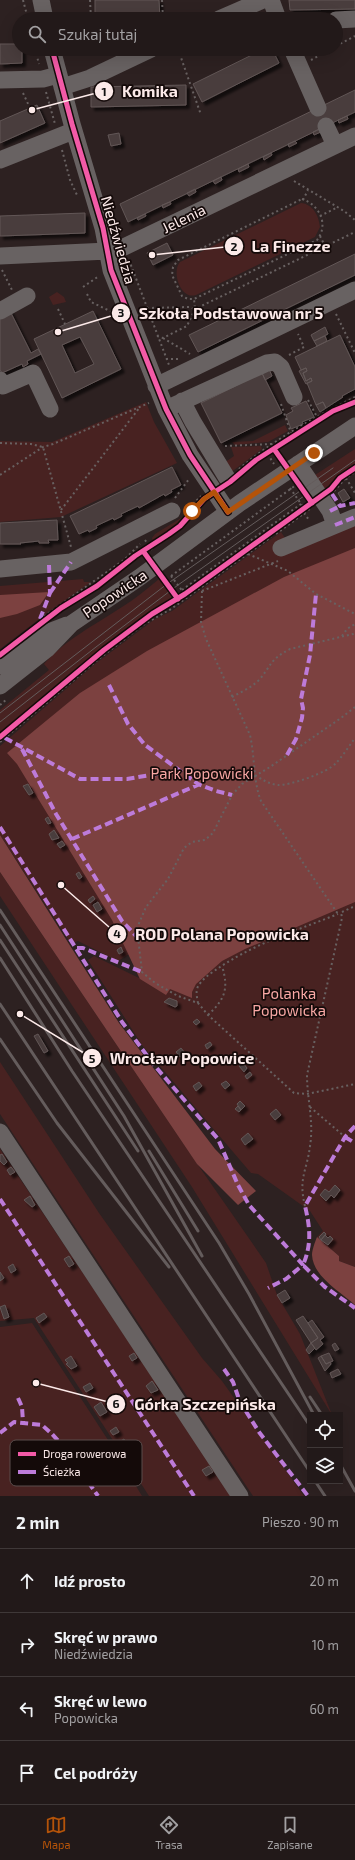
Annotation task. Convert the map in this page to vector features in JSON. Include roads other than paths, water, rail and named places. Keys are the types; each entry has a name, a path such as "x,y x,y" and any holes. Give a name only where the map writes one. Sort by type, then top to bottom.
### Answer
{"street":[{"path":"41,0 44,12"},
{"path":"235,12 263,0"},
{"path":"271,0 275,12"},
{"path":"343,20 355,19"},
{"name":"Niedźwiedzia","path":"52,56 54,80 74,131 108,251 111,270 166,409 181,439 228,512"},
{"path":"0,80 90,78 136,56"},
{"path":"295,56 318,108"},
{"path":"326,126 335,145"},
{"path":"0,160 74,131"},
{"name":"Jelenia","path":"1,261 108,251 124,247 355,136"},
{"path":"156,386 355,290"},
{"path":"0,310 22,299"},
{"path":"166,409 267,363 275,362 281,367 294,397"},
{"path":"0,380 3,386 33,373 50,409"},
{"path":"182,401 192,422 234,476"},
{"name":"Popowicka","path":"0,686 47,649 71,624 140,577 228,512 295,472 355,426"},
{"path":"295,472 322,498 330,511 335,525"},
{"path":"0,569 71,562 179,515"},
{"path":"281,548 355,517"},
{"name":"Popowicka","path":"0,666 36,637 71,624"},
{"path":"0,1132 240,1496"}],"tram line":[{"path":"0,722 178,585 355,460"},
{"path":"0,713 167,584 333,468"}],"railway":[{"path":"0,910 219,1243 249,1294 312,1412"},
{"path":"0,925 124,1116 202,1256"},
{"path":"0,940 138,1151"},
{"path":"0,958 72,1071 307,1422"},
{"path":"0,1004 307,1467"},
{"path":"0,1039 57,1123 169,1267"},
{"path":"149,1151 198,1231"},
{"path":"310,1397 320,1412"},
{"path":"343,1469 355,1491"},
{"path":"317,1484 325,1496"}],"place":[{"name":"Komika","path":"32,110"},
{"name":"La Finezze","path":"152,255"},
{"name":"Szkoła Podstawowa nr 5","path":"58,332"},
{"name":"ROD Polana Popowicka","path":"61,885"},
{"name":"Wrocław Popowice","path":"20,1014"},
{"name":"Górka Szczepińska","path":"36,1383"}],"park label":[{"name":"Park Popowicki","path":"202,774"},
{"name":"Polanka Popowicka","path":"289,1002"}]}
